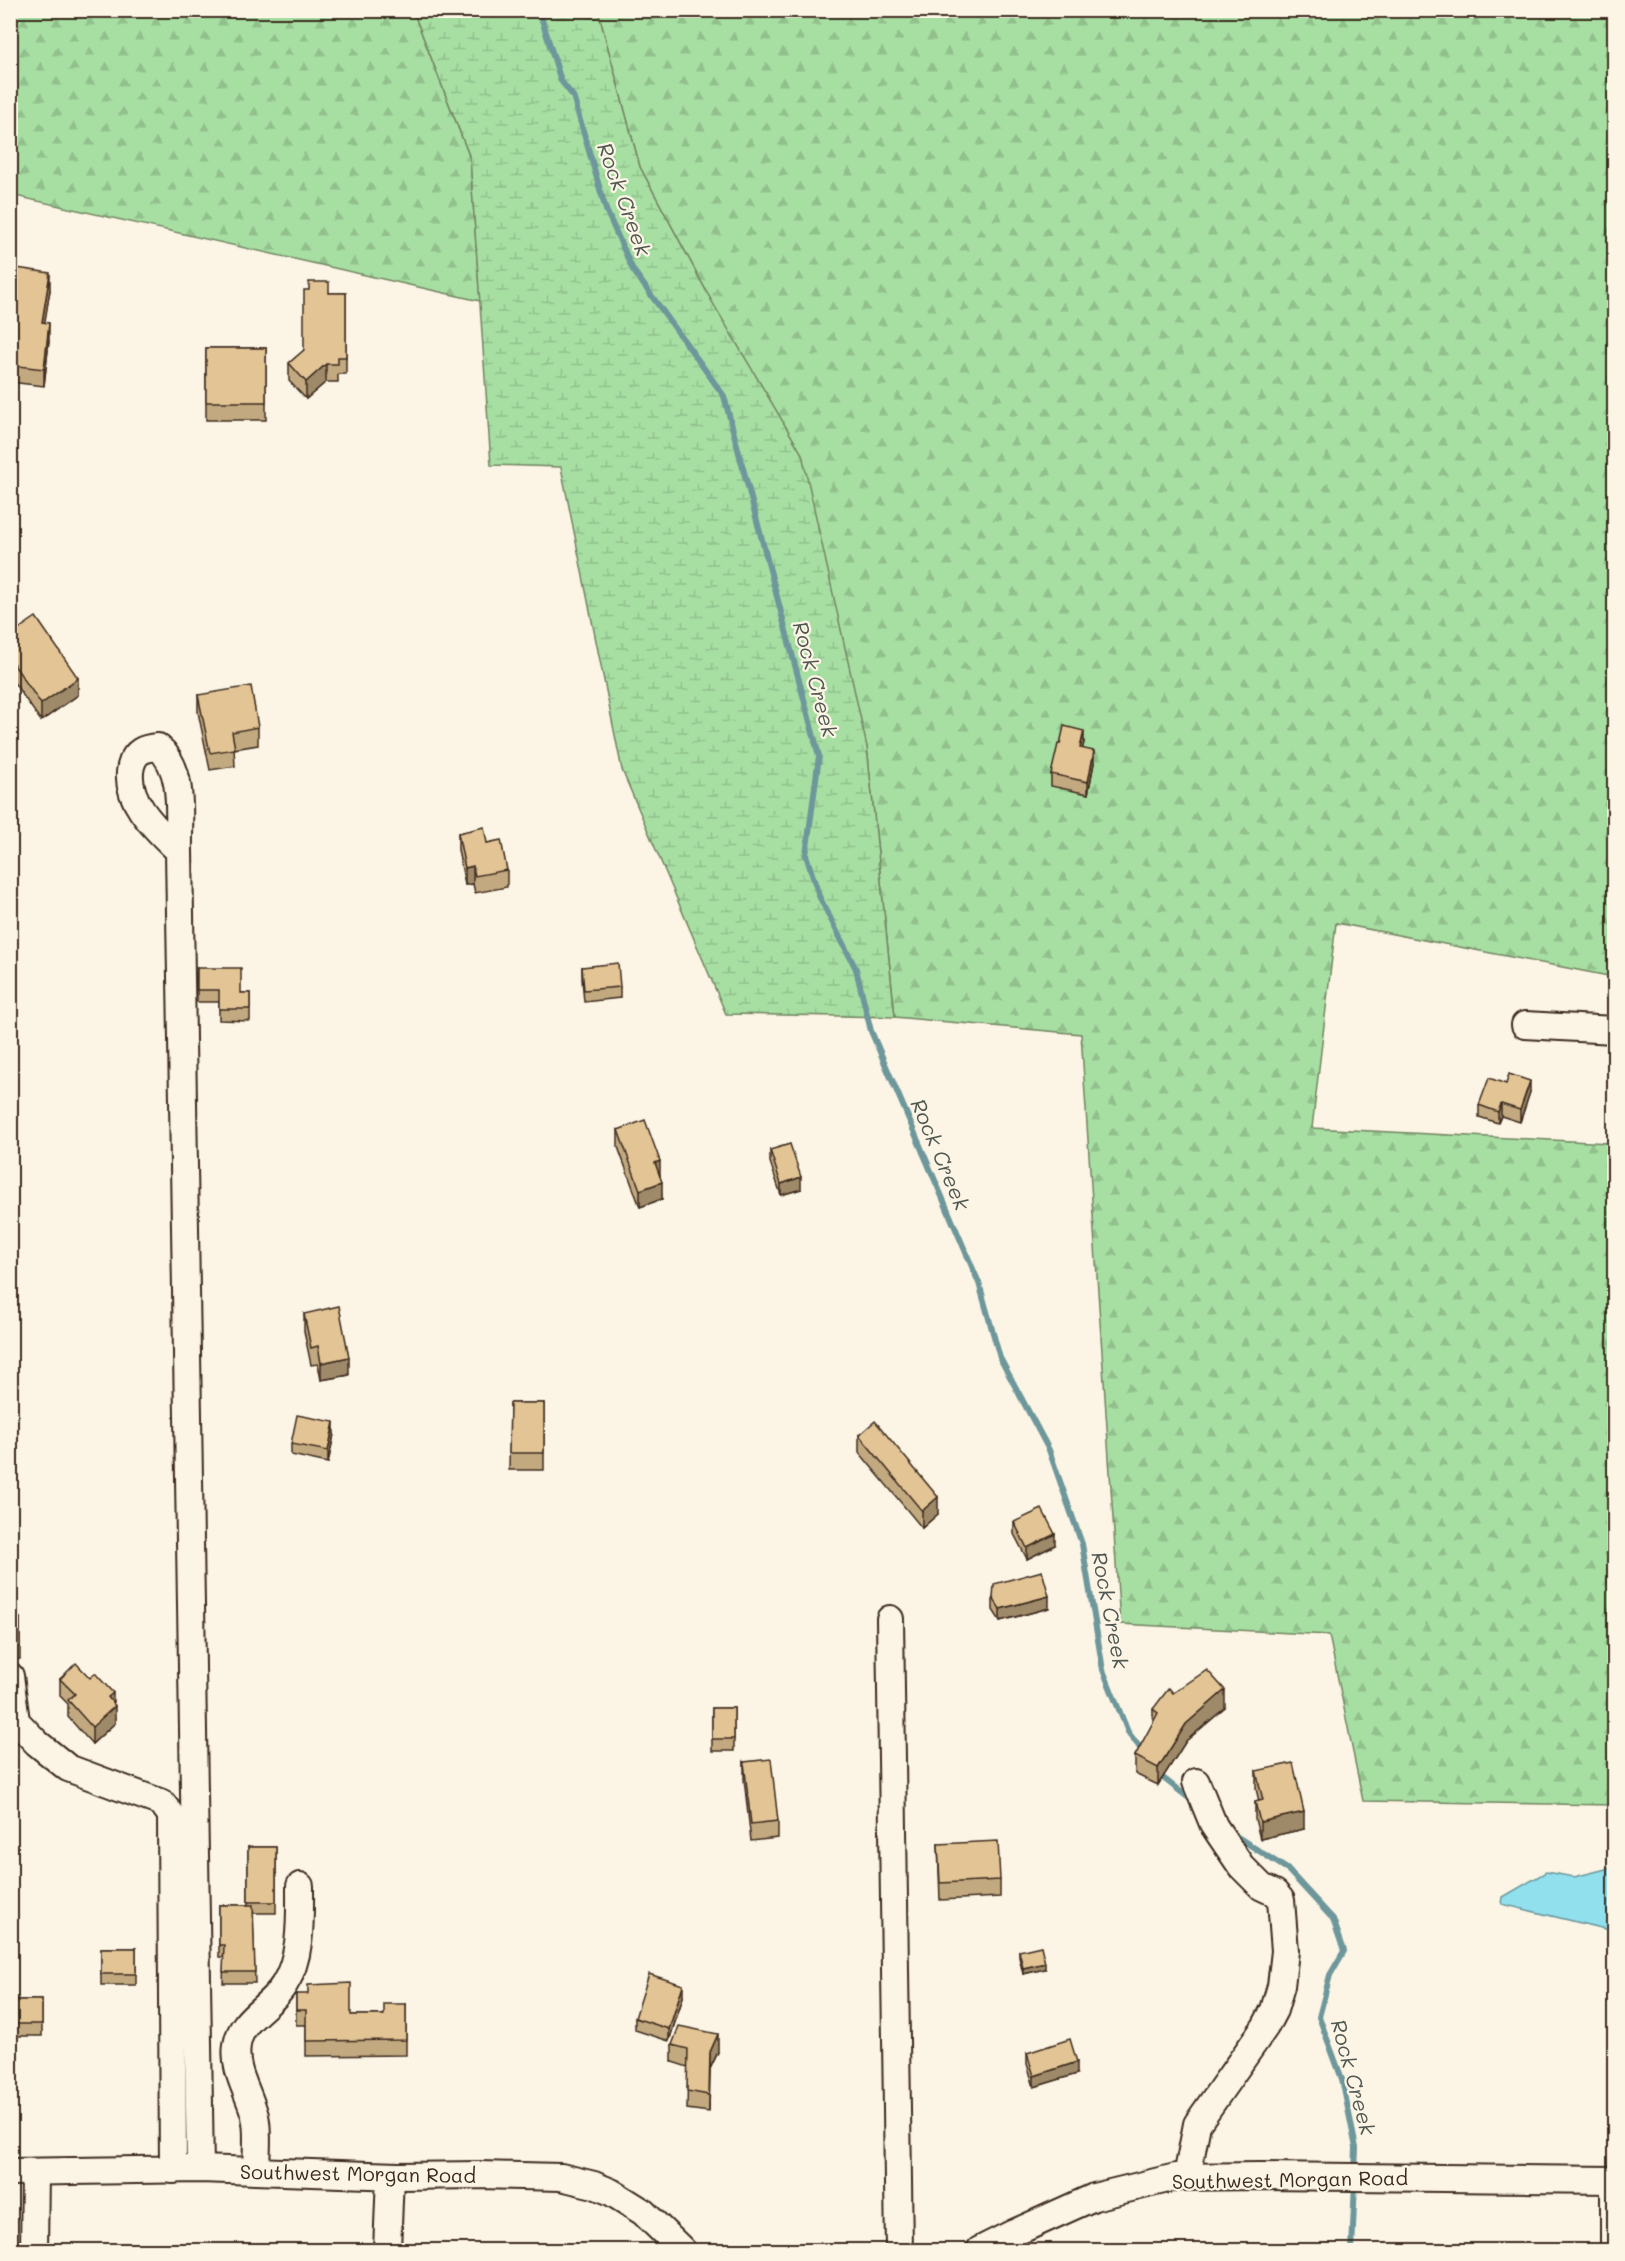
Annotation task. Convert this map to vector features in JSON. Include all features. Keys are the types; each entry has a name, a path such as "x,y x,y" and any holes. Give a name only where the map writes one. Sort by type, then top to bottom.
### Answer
{"street":[{"path":"179,851 200,2169"},
{"path":"1525,1025 1614,1030"},
{"path":"890,1619 899,2250"},
{"path":"10,1676 16,1721 37,1743 68,1768 162,1803 171,1815 173,2170"},
{"path":"1187,2177 1197,2124 1260,2035 1274,2010 1281,1986 1285,1951 1281,1900 1275,1893 1262,1887 1241,1866 1214,1826 1196,1782"},
{"path":"256,2171 255,2118 241,2077 237,2045 243,2028 255,2014 273,2000 291,1973 299,1935 300,1886"},
{"name":"Southwest Morgan Road","path":"23,2172 200,2169 390,2176 561,2177 594,2185 611,2192 643,2212 682,2250"},
{"path":"23,2172 34,2250"},
{"path":"387,2250 390,2176"},
{"name":"Southwest Morgan Road","path":"980,2250 1094,2197 1176,2177 1614,2180"},
{"path":"1614,2180 1614,2244"}],"green space":[{"path":"11,11 413,11 470,158 480,301 11,195"},
{"path":"413,11 598,11 640,167 711,300 802,454 867,747 895,1017 726,1014 622,770 561,467 491,465 470,158"},
{"path":"598,11 1614,11 1614,977 1336,923 1312,1128 1609,1143 1614,1293 1614,1805 1363,1801 1329,1635 1120,1624 1081,1034 895,1017 867,747 711,300 640,167"}],"water":[{"path":"1614,1867 1614,1931 1502,1904 1503,1897 1546,1872 1574,1877"}],"building":[{"path":"10,267 50,273 42,322 49,323 44,369 10,365 10,338 14,306 10,305"},
{"path":"309,282 329,282 329,293 346,293 346,357 338,357 338,364 326,364 306,382 289,363 304,350 304,290 309,290"},
{"path":"206,348 266,348 266,402 206,402"},
{"path":"36,617 78,678 41,704 10,659 10,635"},
{"path":"251,686 258,727 232,732 235,749 210,753 198,695"},
{"path":"1064,726 1084,731 1080,748 1094,751 1088,782 1051,774"},
{"path":"484,827 487,843 501,840 507,870 475,876 473,866 465,868 458,833"},
{"path":"618,963 620,987 584,990 582,967"},
{"path":"197,968 241,968 241,993 250,993 250,1009 219,1009 219,990 197,990"},
{"path":"1509,1074 1530,1081 1520,1110 1501,1104 1498,1112 1479,1105 1489,1078 1506,1084"},
{"path":"645,1120 660,1161 655,1163 662,1182 640,1190 618,1130"},
{"path":"790,1144 801,1177 781,1184 770,1150"},
{"path":"339,1306 349,1357 321,1363 318,1346 311,1348 304,1314"},
{"path":"510,1403 544,1403 544,1453 509,1453"},
{"path":"297,1415 334,1422 328,1451 291,1444"},
{"path":"875,1421 938,1497 922,1511 859,1435"},
{"path":"1042,1509 1055,1534 1027,1548 1014,1522"},
{"path":"1042,1571 1049,1596 1000,1609 993,1598 994,1584"},
{"path":"10,1618 20,1618 20,1647 10,1647"},
{"path":"76,1663 90,1678 95,1673 113,1693 108,1697 115,1706 92,1727 68,1700 75,1694 60,1679"},
{"path":"1207,1670 1225,1690 1186,1724 1158,1768 1135,1756 1158,1713 1153,1709 1169,1688 1173,1693"},
{"path":"712,1708 734,1708 734,1739 712,1739"},
{"path":"771,1759 778,1821 751,1824 744,1762"},
{"path":"1293,1763 1304,1812 1260,1822 1255,1802 1263,1800 1256,1771"},
{"path":"998,1841 1000,1880 940,1883 938,1844"},
{"path":"248,1847 276,1847 276,1902 248,1902"},
{"path":"219,1905 253,1905 255,1972 223,1972 224,1945 219,1945"},
{"path":"1041,1946 1045,1963 1023,1968 1019,1951"},
{"path":"101,1948 136,1948 136,1974 101,1974"},
{"path":"649,1974 683,1985 669,2029 635,2018"},
{"path":"351,1983 351,2015 384,2015 384,2004 406,2004 406,2040 306,2041 306,2010 296,2010 296,1994 308,1994 308,1985"},
{"path":"10,2000 42,2000 42,2024 11,2024 10,2033"},
{"path":"679,2026 718,2034 710,2052 709,2095 687,2091 688,2049 672,2045"},
{"path":"1070,2039 1077,2062 1034,2076 1027,2053"}],"waterway":[{"name":"Rock Creek","path":"539,10 561,81 573,96 606,210 633,270 724,396 819,756 806,855 819,896 856,969 871,1031 979,1283 1000,1358 1049,1450 1082,1544 1103,1670 1128,1732 1144,1753"},
{"name":"Rock Creek","path":"1158,1774 1195,1803"},
{"name":"Rock Creek","path":"1233,1834 1287,1869 1333,1919 1344,1951 1330,1975 1319,2017 1342,2079 1356,2148 1355,2172"},
{"name":"Rock Creek","path":"1352,2250 1355,2182"}]}
